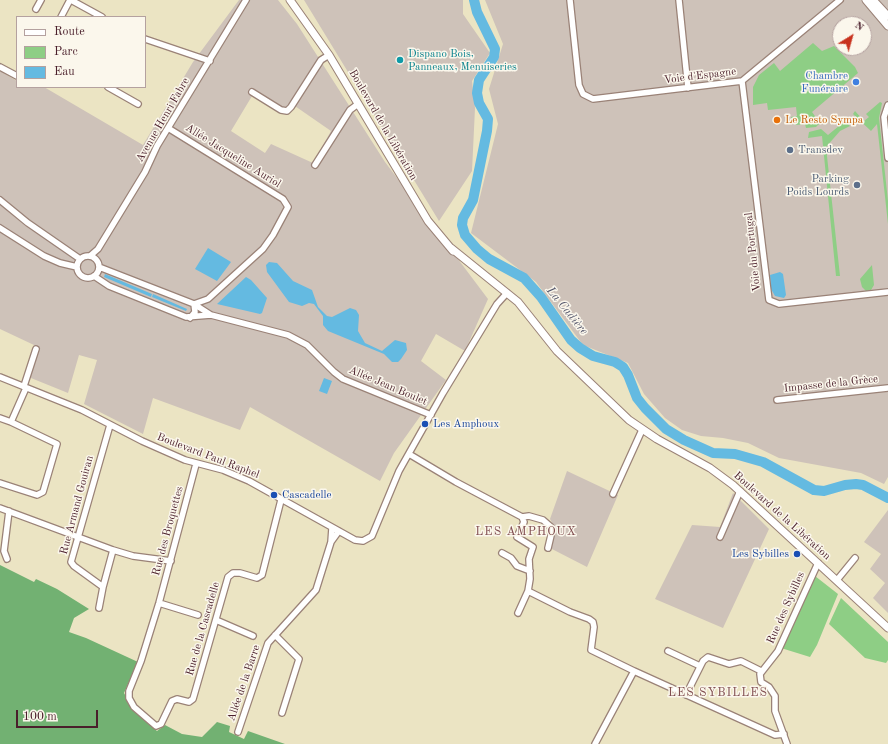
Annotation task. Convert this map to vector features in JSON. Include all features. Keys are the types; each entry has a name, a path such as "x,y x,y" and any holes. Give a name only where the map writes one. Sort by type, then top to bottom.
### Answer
{"street":[{"path":"36,8 41,0"},
{"path":"62,16 71,0 100,16"},
{"name":"Avenue Henri Fabre","path":"96,260 98,250 145,172 168,128 246,0"},
{"name":"Boulevard de la Libération","path":"290,0 329,55 428,221 465,265 506,294 586,379 642,430 710,468 740,491 888,628"},
{"name":"Boulevard de la Libération","path":"294,0 299,12"},
{"name":"Voie d'Espagne","path":"570,0 579,82 583,94 592,99 742,81 840,0"},
{"path":"678,0 688,88"},
{"path":"866,0 888,26"},
{"path":"873,0 888,16"},
{"path":"146,39 210,61"},
{"path":"252,92 281,110 287,111 321,60 329,55"},
{"path":"0,67 16,75"},
{"name":"Voie du Portugal","path":"742,81 758,197 768,297 770,300 779,304 888,292"},
{"path":"110,88 138,104"},
{"path":"315,165 350,110 358,104"},
{"path":"888,105 884,117 888,158"},
{"name":"Allée Jacqueline Auriol","path":"168,128 274,193 285,201 288,207 273,235 263,248 208,299 194,304"},
{"path":"0,200 33,227 80,259"},
{"path":"0,228 44,256 60,263 77,267"},
{"name":"Avenue Henri Fabre","path":"90,256 98,250"},
{"path":"80,259 90,256 96,260 99,267 194,304 211,315"},
{"path":"80,259 77,267 79,273 84,277 94,276 109,286 190,318 211,315"},
{"path":"94,276 99,267"},
{"name":"Boulevard Paul Raphel","path":"0,377 82,410 142,441 196,464 223,470 249,480 281,500 358,541 370,538 399,471 430,415 506,294"},
{"path":"190,318 196,312 194,304"},
{"name":"Allée Jean Boulet","path":"211,315 288,335 307,345 343,379 430,415"},
{"path":"11,422 25,387 36,349"},
{"name":"Impasse de la Grèce","path":"777,400 888,388"},
{"path":"0,418 57,444 43,492 37,495 0,483"},
{"name":"Rue Armand Gouiran","path":"103,587 74,566 72,562 110,425"},
{"path":"613,494 642,430"},
{"path":"409,454 456,482 522,517 529,516 545,521 551,527 552,531 548,548"},
{"name":"Rue des Broquettes","path":"156,726 134,707 129,698 129,691 141,661 159,603 196,464"},
{"path":"720,536 740,491"},
{"name":"Rue de la Cascadelle","path":"156,726 161,724 172,701 177,699 189,702 193,699 228,577 233,573 240,573 257,578 262,575 281,500"},
{"path":"0,508 113,550 133,556 171,561"},
{"path":"7,558 4,551 9,511"},
{"path":"518,613 528,591 530,571 529,559 533,547 517,537 524,522 522,517"},
{"name":"Allée de la Barre","path":"238,732 268,643 316,590 331,542 332,528"},
{"name":"Allée de la Barre","path":"331,542 339,531"},
{"path":"99,608 113,550"},
{"path":"502,553 511,558 517,566 530,571"},
{"path":"837,580 854,558"},
{"name":"Rue des Sybilles","path":"761,671 778,651 818,563"},
{"path":"528,591 593,622 594,627 591,650 775,735 784,734"},
{"path":"159,603 198,615"},
{"path":"216,620 253,636"},
{"path":"275,635 299,659 282,713"},
{"path":"668,651 700,666"},
{"path":"686,695 705,658 712,657 729,664 741,661 761,671 761,682 771,689 776,699 775,711 787,744"},
{"path":"595,744 634,671"}],"shaded area":[{"path":"239,0 278,0 297,24 385,162 488,299 465,351 436,334 421,361 446,380 394,453 380,481 250,407 240,430 153,398 143,434 84,404 97,360 79,355 68,393 26,376 34,345 0,329 0,71 16,80 16,88 46,88 143,145 193,62","holes":["255,91 286,110 292,104 331,131 313,163 271,144 265,153 231,131"]},
{"path":"304,0 463,0 463,14 490,53 472,81 475,108 472,171 439,221"},
{"path":"485,0 888,0 888,477 884,484 861,473 779,458 748,443 723,438 701,436 682,430 665,418 644,394 628,363 583,345 536,282 471,233 498,124 489,89 503,44"},
{"path":"567,471 618,495 587,567 550,548 556,530 550,519"},
{"path":"733,493 769,529 723,628 655,599 692,525 720,527"},
{"path":"888,510 888,613 873,598 885,583 870,569 881,554 864,542"}],"green space":[{"path":"813,43 822,51 832,47 832,56 844,56 855,67 858,73 812,112 820,123 816,127 806,128 805,124 796,125 792,121 791,117 797,116 796,107 768,110 767,103 753,105 753,87 759,75 774,63 780,71"},
{"path":"880,102 882,103 879,118 888,201 888,224 877,124 871,131 853,114 855,111 864,121 869,117 866,114"},
{"path":"845,121 850,126 840,131 826,147 840,276 836,276 822,136 808,138 809,132 821,129 828,135"},
{"path":"872,265 874,285 871,290 866,291 862,287 860,279"},
{"path":"0,565 34,582 36,579 57,589 89,609 74,618 69,632 86,638 138,662 124,693 134,711 157,731 165,725 182,734 202,737 217,722 230,726 229,732 244,739 248,731 285,744 0,744"},
{"path":"815,576 838,594 817,645 810,657 781,648"},
{"path":"841,598 888,642 888,660 886,663 865,658 829,624"}],"water":[{"path":"208,248 231,262 217,281 195,269"},
{"path":"269,262 277,263 293,281 312,290 318,307 327,316 332,317 350,308 356,310 359,315 358,331 365,343 382,351 395,340 406,343 407,350 401,359 398,362 392,362 384,354 328,331 323,325 323,316 314,304 309,303 302,306 289,302 267,272 266,265"},
{"path":"780,272 783,274 786,295 784,298 775,296 771,289 770,275"},
{"path":"105,274 152,294 151,297 104,277"},
{"path":"246,277 251,280 267,298 262,313 260,314 217,304"},
{"path":"153,294 187,309 186,311 152,297"},
{"path":"324,378 332,381 327,394 319,391"}],"waterway":[{"name":"La Cadière","path":"474,0 477,12 495,49 494,57 479,80 477,93 479,103 488,119 487,131 473,200 463,218 462,225 465,235 477,249 489,259 524,278 541,297 571,340 580,348 593,356 615,362 623,367 628,375 637,398 666,429 684,440 713,453 735,454 763,462 814,490 824,491 845,485 856,484 863,485 888,498"}],"place":[{"name":"Dispano Bois, Panneaux, Menuiseries","path":"400,60"},
{"name":"Chambre Funéraire","path":"856,82"},
{"name":"Le Resto Sympa","path":"777,120"},
{"name":"Transdev","path":"790,150"},
{"name":"Parking Poids Lourds","path":"857,185"},
{"name":"Les Amphoux","path":"425,424"},
{"name":"Cascadelle","path":"274,495"},
{"name":"Les Sybilles","path":"797,554"}],"district":[{"name":"LES AMPHOUX","path":"526,532"},
{"name":"LES SYBILLES","path":"718,693"}]}
